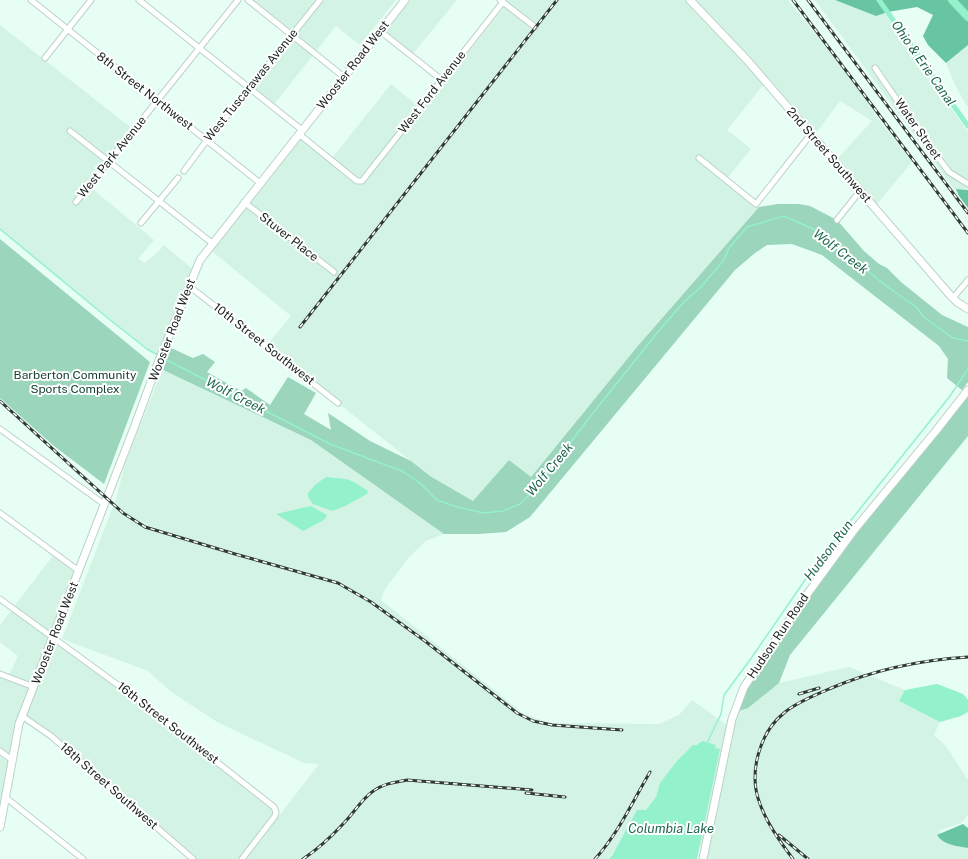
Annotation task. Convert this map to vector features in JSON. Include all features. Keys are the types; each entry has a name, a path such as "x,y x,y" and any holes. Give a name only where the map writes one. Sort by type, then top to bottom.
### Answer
{"main road":[{"name":"Wooster Road West","path":"0,827 17,728 79,571 156,368 200,260 244,202 405,0"},
{"name":"2nd Street Southwest","path":"690,0 747,60 953,298 968,309"},
{"name":"Hudson Run Road","path":"702,859 732,719 744,687 800,604 846,540 880,496 935,432 968,390"}],"street":[{"name":"8th Street Northwest","path":"31,0 260,183"},
{"path":"45,58 91,0"},
{"path":"139,0 249,88 300,132"},
{"name":"West Park Avenue","path":"76,202 238,0"},
{"path":"248,0 344,77"},
{"name":"West Tuscarawas Avenue","path":"184,171 320,0"},
{"path":"502,1 535,27"},
{"name":"West Ford Avenue","path":"300,132 357,181 362,181 502,1"},
{"path":"380,31 442,80"},
{"name":"Water Street","path":"875,68 918,132 949,172 968,184"},
{"path":"70,131 212,243"},
{"path":"699,158 756,204 811,134"},
{"path":"141,223 178,178"},
{"path":"837,220 860,191"},
{"name":"Stuver Place","path":"244,202 334,272"},
{"path":"953,298 968,280"},
{"name":"10th Street Southwest","path":"189,286 338,403"},
{"path":"0,429 104,504"},
{"path":"0,513 79,571"},
{"name":"16th Street Southwest","path":"0,599 129,693 275,808 276,814 242,859"},
{"path":"0,674 34,687"},
{"name":"18th Street Southwest","path":"22,716 51,736 193,859"},
{"path":"0,751 12,760"},
{"path":"5,797 83,859"}],"shaded area":[{"path":"248,0 396,0 360,45 336,26 272,107 249,88 292,35"},
{"path":"405,0 457,0 411,56 380,31"},
{"path":"500,0 788,0 854,82 877,117 912,162 877,204 838,158 872,121 840,101 816,133 769,78 727,130 751,149 726,180 759,207 637,347 531,477 509,460 473,501 430,476 266,346 291,316 208,248 299,134 360,181 383,154 386,156 506,5"},
{"path":"815,0 835,0 876,16 885,13 968,132 968,188 956,189 959,196"},
{"path":"835,0 968,0 968,45 946,63 928,45 923,36 933,15 917,7 888,12 876,16"},
{"path":"0,25 134,130 89,186 154,240 138,259 145,263 164,245 195,271 161,356 147,349 0,229"},
{"path":"968,45 968,108 955,85 946,63"},
{"path":"391,84 418,106 361,178 356,178 332,158"},
{"path":"956,189 968,190 968,208 959,196"},
{"path":"162,370 311,440 444,534 426,541 409,557 385,589 381,600 524,714 550,723 659,724 679,715 692,700 730,727 734,713 744,710 779,683 849,667 905,690 899,701 940,722 934,735 946,746 968,780 968,815 961,823 938,831 968,849 968,859 703,859 704,849 652,802 608,859 246,859 319,764 304,763 217,722 170,691 148,671 62,639 116,499 125,464"},
{"path":"55,553 79,571 53,638 274,807 276,812 242,859 193,859 51,736 22,716 33,687 8,677 18,656 0,642 0,625"},
{"path":"0,676 31,688 11,757 0,749"},
{"path":"0,753 10,761 0,822"},
{"path":"963,824 968,828 968,848 947,843 937,835"}],"green space":[{"path":"778,204 799,204 810,206 837,220 864,251 879,264 887,268 901,282 942,315 968,327 968,382 962,390 947,378 948,359 939,346 822,255 792,244 767,245 735,270 530,517 506,532 444,534 311,440 163,370 171,348 193,358 203,354 215,362 207,372 241,391 246,388 270,405 288,377 316,393 304,414 331,430 328,413 370,441 411,461 430,476 473,501 509,460 531,477 637,347 759,207"},
{"name":"Barberton Community Sports Complex","path":"0,239 150,362 104,484 54,446 0,398"},
{"path":"968,390 968,436 790,655 779,683 748,708 734,713 739,699 811,587"}],"water":[{"path":"326,477 346,479 354,482 368,491 367,494 332,511 313,504 308,497 308,493 315,485"},
{"path":"311,506 327,515 324,520 303,531 276,514"},
{"path":"937,684 963,694 968,700 968,712 961,716 940,722 899,701 905,690"},
{"name":"Columbia Lake","path":"702,741 716,745 715,748 720,749 697,859 609,859 637,810 646,810 656,797 660,783 677,761 693,745 697,745"}],"waterway":[{"name":"Ohio & Erie Canal","path":"879,0 968,126"},
{"path":"952,0 968,17"},
{"name":"Wolf Creek","path":"163,358 330,444 402,471 420,483 437,500 457,507 484,513 503,511 520,504 535,489 661,328 684,302 700,288 724,260 729,248 747,227 784,216 820,232 885,285 916,307 924,317 953,338 968,341"},
{"name":"Wolf Creek","path":"0,229 109,319 147,349 158,355"},
{"name":"Hudson Run","path":"707,743 721,714 724,695 816,564 950,396 968,369"}],"railway":[{"path":"300,327 557,0"},
{"path":"793,0 968,233"},
{"path":"808,0 968,213"},
{"path":"0,401 123,513 145,527 338,583 371,602 425,641 517,713 533,721 552,725 622,730"},
{"path":"793,859 770,826 760,804 755,780 758,755 762,743 775,721 800,702 863,676 915,663 968,657"},
{"path":"799,694 819,688"},
{"path":"595,859 611,839 625,817 650,772"},
{"path":"303,859 334,834 368,795 376,789 389,784 407,780 532,790"},
{"path":"526,793 565,797"},
{"path":"779,835 808,859"}]}
